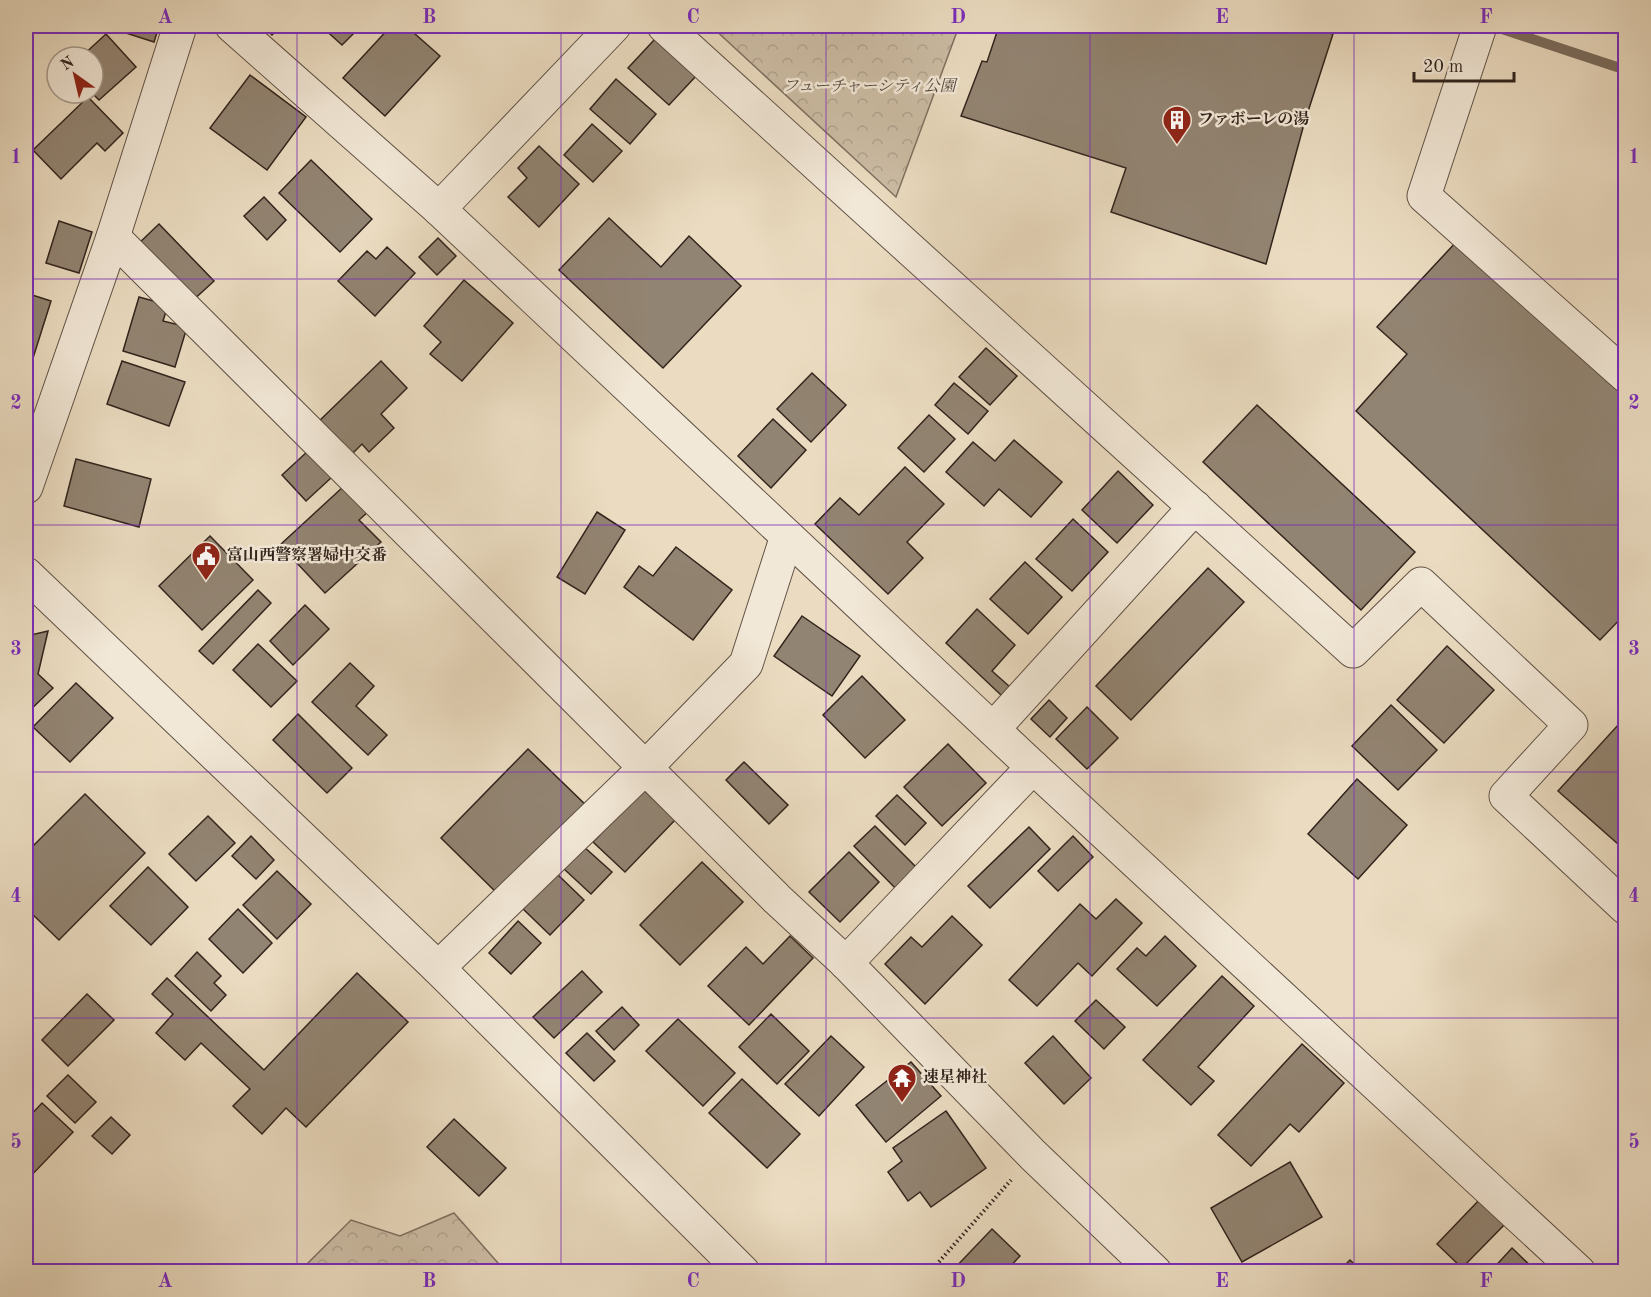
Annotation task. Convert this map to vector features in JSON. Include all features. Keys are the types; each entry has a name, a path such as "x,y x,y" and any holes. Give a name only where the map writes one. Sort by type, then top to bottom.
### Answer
{"street":[{"path":"26,487 113,237 180,26"},
{"path":"232,26 439,209 1033,767 1579,1272"},
{"path":"439,209 614,26"},
{"path":"664,26 1353,651 1421,584 1571,725 1506,796 1626,908"},
{"path":"1480,26 1424,196 1626,376"},
{"path":"113,237 777,899 846,963 1032,1155 1155,1272"},
{"path":"993,729 1195,507"},
{"path":"438,968 645,768 746,664 787,536"},
{"path":"26,574 438,968 724,1266"},
{"path":"846,963 1033,767"}],"path":[{"path":"930,1272 1032,1155"}],"green space":[{"name":"フューチャーシティ公園","path":"711,26 959,26 896,197"},
{"path":"454,1213 505,1271 300,1271 351,1220 400,1236"}],"building":[{"path":"126,26 159,26 154,42 123,32"},
{"path":"263,26 281,26 272,35"},
{"path":"321,26 361,26 342,45"},
{"path":"391,26 406,26 440,56 385,116 343,78"},
{"name":"ファボーレの湯","path":"999,26 1308,26 1333,34 1304,124 1266,264 1111,212 1126,168 961,116 982,61 987,62"},
{"path":"106,34 136,67 105,95 105,45 94,45"},
{"path":"655,39 696,76 669,105 628,68"},
{"path":"250,75 306,117 267,170 210,128"},
{"path":"616,79 656,114 630,144 590,109"},
{"path":"80,105 96,105 123,133 105,151 97,143 61,179 33,150"},
{"path":"592,124 622,151 593,182 564,155"},
{"path":"539,146 579,184 539,227 508,197 527,178 518,168"},
{"path":"311,160 372,219 340,252 279,193"},
{"path":"264,197 286,220 267,240 244,216"},
{"path":"609,218 661,267 689,236 741,286 663,368 559,270"},
{"path":"59,221 92,232 79,273 46,263"},
{"path":"159,224 214,281 189,304 135,247"},
{"path":"438,238 456,256 437,275 419,257"},
{"path":"1458,240 1626,398 1626,613 1600,640 1356,411 1407,354 1377,327"},
{"path":"387,247 415,273 375,316 338,281 367,251 376,259"},
{"path":"464,280 513,323 462,381 430,354 441,342 424,326"},
{"path":"26,293 51,301 28,374 26,373"},
{"path":"139,297 168,305 163,321 187,327 175,367 123,351"},
{"path":"986,348 1017,376 990,405 959,377"},
{"path":"122,361 185,382 169,426 107,404"},
{"path":"381,361 407,388 381,414 394,428 369,452 362,444 347,459 315,425"},
{"path":"812,373 846,405 811,442 777,409"},
{"path":"954,383 988,411 968,434 935,405"},
{"path":"1257,405 1415,552 1361,610 1203,462"},
{"path":"929,415 955,439 924,472 898,448"},
{"path":"773,419 806,450 771,488 738,456"},
{"path":"1014,440 1062,482 1031,517 999,489 984,506 946,472 973,442 995,461"},
{"path":"308,451 332,477 306,501 282,475"},
{"path":"76,459 151,479 139,527 64,506"},
{"path":"905,467 944,504 907,542 923,558 888,594 815,524 840,498 859,515"},
{"path":"1118,471 1153,505 1117,543 1082,510"},
{"path":"344,486 368,512 359,520 381,542 325,593 280,545"},
{"path":"597,512 625,530 585,594 557,577"},
{"path":"1073,519 1108,552 1072,591 1036,559"},
{"path":"210,536 253,580 202,630 159,586"},
{"path":"676,547 732,590 693,640 624,587 639,566 653,576"},
{"path":"1025,562 1062,597 1028,634 990,599"},
{"path":"1208,568 1244,602 1131,720 1096,686"},
{"path":"258,590 271,603 213,664 199,651"},
{"path":"305,605 329,629 293,665 270,641"},
{"path":"977,609 1015,645 992,671 1010,687 1002,696 946,643"},
{"path":"802,616 860,656 832,696 774,656"},
{"path":"48,631 38,674 53,688 26,714 26,636"},
{"path":"258,644 297,681 271,707 233,670"},
{"path":"1447,646 1494,690 1444,743 1397,700"},
{"path":"350,663 374,686 356,706 387,735 368,755 312,702"},
{"path":"862,676 905,720 865,758 823,715"},
{"path":"76,683 113,718 70,762 33,727"},
{"path":"1049,700 1067,718 1050,737 1031,719"},
{"path":"1391,705 1437,750 1398,790 1352,746"},
{"path":"1087,707 1118,738 1087,769 1056,739"},
{"path":"298,714 352,768 327,793 273,740"},
{"path":"1619,724 1626,730 1626,851 1558,791"},
{"path":"948,744 986,783 942,826 904,787"},
{"path":"528,749 592,811 504,900 441,838"},
{"path":"744,762 788,805 769,824 726,780"},
{"path":"1357,779 1407,825 1358,879 1308,834"},
{"path":"643,789 675,820 625,872 593,842"},
{"path":"85,794 145,853 59,940 26,908 26,853"},
{"path":"897,795 926,823 905,845 876,816"},
{"path":"208,816 235,843 196,881 169,854"},
{"path":"875,826 920,871 899,892 854,846"},
{"path":"1029,827 1050,849 990,908 968,886"},
{"path":"251,836 274,860 256,879 232,856"},
{"path":"1073,836 1093,857 1058,891 1038,871"},
{"path":"583,846 612,872 591,894 563,868"},
{"path":"849,852 879,882 840,922 809,892"},
{"path":"702,862 743,902 680,965 640,925"},
{"path":"148,867 188,907 151,945 110,906"},
{"path":"277,871 311,904 277,939 243,905"},
{"path":"556,873 584,900 550,935 522,908"},
{"path":"1116,899 1142,923 1092,976 1078,963 1037,1006 1009,980 1080,904 1096,919"},
{"path":"238,909 272,943 243,973 209,939"},
{"path":"952,916 982,945 925,1004 885,964 911,937 922,947"},
{"path":"518,921 541,943 511,974 489,953"},
{"path":"790,936 813,958 749,1025 708,986 746,947 763,964"},
{"path":"1165,936 1196,966 1157,1006 1117,969 1137,948 1146,956"},
{"path":"197,952 221,976 214,983 226,995 211,1011 175,976"},
{"path":"582,971 602,992 554,1038 533,1017"},
{"path":"357,973 408,1022 306,1127 286,1108 262,1134 233,1106 250,1089 201,1043 185,1060 156,1033 173,1014 152,994 167,978 264,1070"},
{"path":"1222,976 1254,1006 1198,1067 1214,1081 1191,1105 1143,1060"},
{"path":"87,994 114,1020 68,1066 42,1040"},
{"path":"1096,1000 1125,1027 1104,1049 1075,1021"},
{"path":"622,1007 639,1025 614,1050 596,1031"},
{"path":"771,1014 809,1051 777,1084 739,1047"},
{"path":"678,1019 735,1073 703,1106 646,1051"},
{"path":"587,1033 615,1061 594,1081 566,1053"},
{"path":"831,1036 864,1067 819,1116 785,1084"},
{"path":"1053,1036 1091,1078 1064,1104 1025,1063"},
{"path":"1302,1044 1344,1083 1299,1132 1290,1124 1251,1166 1218,1135"},
{"path":"911,1062 941,1096 886,1142 856,1105"},
{"path":"68,1075 96,1102 75,1123 47,1096"},
{"path":"742,1079 800,1134 767,1168 709,1113"},
{"path":"42,1103 73,1132 26,1181 26,1120"},
{"path":"946,1111 986,1168 931,1207 920,1192 908,1201 888,1172 902,1161 893,1148"},
{"path":"111,1117 130,1135 112,1154 92,1136"},
{"path":"454,1119 506,1168 479,1196 427,1147"},
{"path":"1290,1162 1322,1217 1242,1262 1211,1208"},
{"path":"1481,1198 1506,1223 1462,1268 1437,1244"},
{"path":"992,1229 1020,1256 1005,1272 951,1272"},
{"path":"1512,1248 1537,1272 1490,1272"},
{"path":"1350,1260 1362,1272 1338,1272"}],"waterway":[{"path":"1493,26 1626,70"}],"place":[{"name":"ファボーレの湯","path":"1177,146"},
{"name":"富山西警察署婦中交番","path":"206,582"},
{"name":"速星神社","path":"902,1104"}]}
